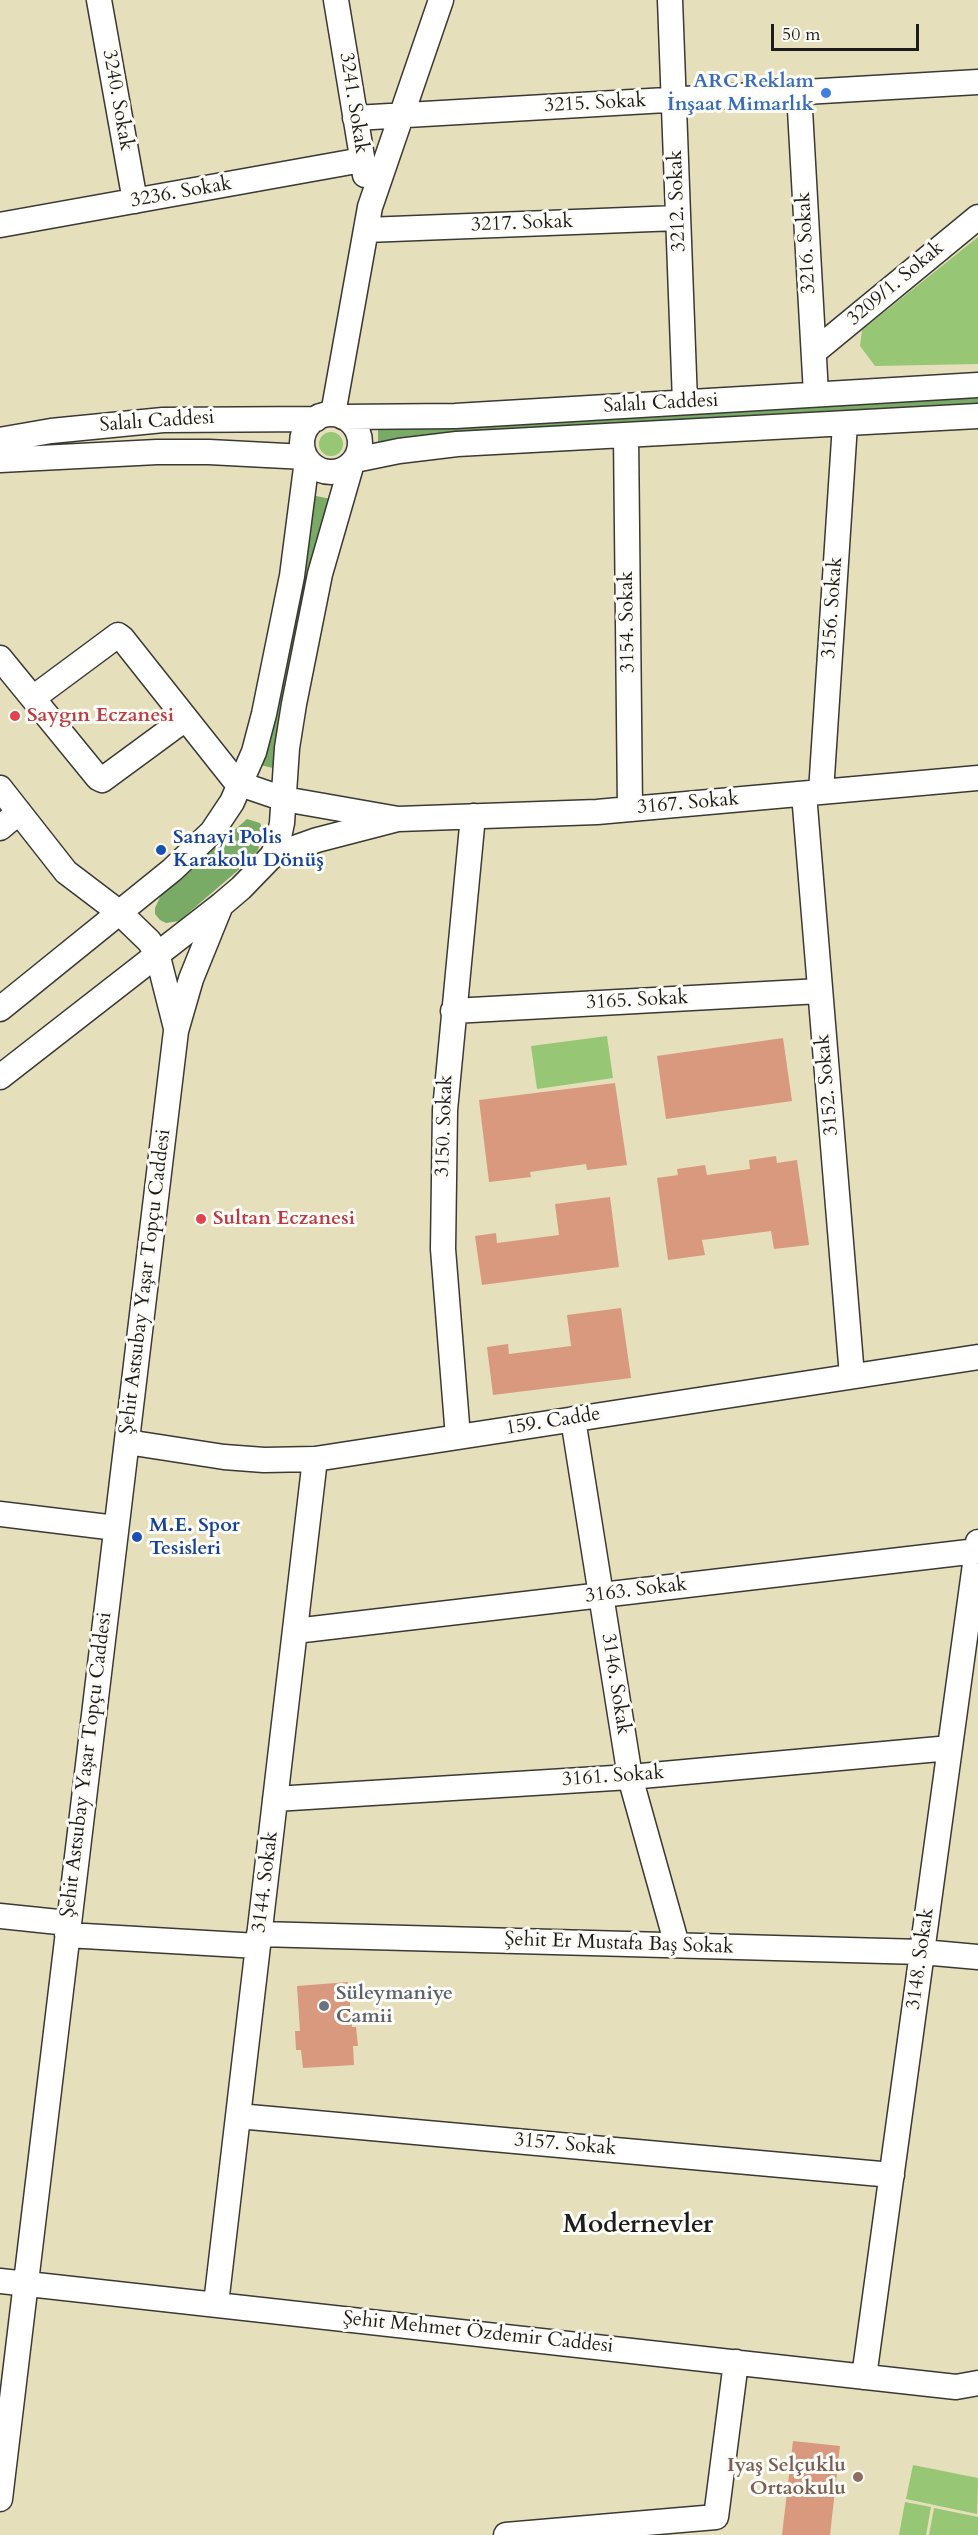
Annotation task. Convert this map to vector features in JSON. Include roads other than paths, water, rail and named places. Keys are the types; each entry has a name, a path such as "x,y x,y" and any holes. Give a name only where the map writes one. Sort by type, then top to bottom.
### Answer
{"street":[{"name":"3240. Sokak","path":"99,0 135,201"},
{"name":"3241. Sokak","path":"336,0 370,207"},
{"path":"331,417 370,207 441,0"},
{"name":"3212. Sokak","path":"670,0 686,402"},
{"name":"3215. Sokak","path":"355,118 978,82"},
{"name":"3216. Sokak","path":"799,92 816,394"},
{"name":"3236. Sokak","path":"0,225 362,160"},
{"name":"3209/1. Sokak","path":"814,352 978,217"},
{"name":"3217. Sokak","path":"366,230 678,218"},
{"name":"Salalı Caddesi","path":"0,440 51,431 163,420 455,416 978,385"},
{"name":"Salalı Caddesi","path":"353,461 399,451 457,444 978,416"},
{"path":"0,1009 172,870 212,832 241,785 254,752 264,714 292,576 306,458 302,441 304,432 331,417"},
{"path":"306,458 320,471 330,472 339,471 353,461 360,441 357,431 331,417"},
{"name":"3156. Sokak","path":"813,793 845,424"},
{"name":"3154. Sokak","path":"626,435 630,809"},
{"name":"Salalı Caddesi","path":"0,460 168,452 306,458"},
{"name":"Şehit Astsubay Yaşar Topçu Caddesi","path":"157,953 241,888 272,856 280,834 287,748 320,574 353,461"},
{"path":"33,698 118,635 226,772 241,785"},
{"path":"0,658 102,780 185,719"},
{"name":"3167. Sokak","path":"272,856 338,834 398,819 630,809 978,778"},
{"name":"3167. Sokak","path":"241,785 284,799 398,819"},
{"name":"Şehit Astsubay Yaşar Topçu Caddesi","path":"0,788 66,872 141,931 157,953 176,1031"},
{"name":"3152. Sokak","path":"813,793 820,991 852,1376"},
{"path":"0,828 19,813"},
{"name":"3150. Sokak","path":"458,1437 442,1212 445,1101 473,816"},
{"name":"Şehit Astsubay Yaşar Topçu Caddesi","path":"0,2499 176,1031 191,979 220,905"},
{"path":"0,1077 157,953"},
{"name":"3165. Sokak","path":"453,1011 820,991"},
{"name":"159. Cadde","path":"127,1442 224,1457 264,1460 315,1459 978,1357"},
{"name":"3146. Sokak","path":"573,1419 630,1777 677,1945"},
{"name":"3144. Sokak","path":"216,2304 315,1459"},
{"path":"0,1514 116,1528"},
{"name":"3163. Sokak","path":"295,1630 601,1595 977,1547"},
{"name":"3148. Sokak","path":"864,2377 977,1547"},
{"name":"3161. Sokak","path":"275,1798 630,1777 950,1748"},
{"name":"Şehit Er Mustafa Baş Sokak","path":"0,1916 68,1929 259,1940 677,1945 922,1952 978,1957"},
{"name":"3157. Sokak","path":"238,2116 891,2175"},
{"name":"Şehit Mehmet Özdemir Caddesi","path":"0,2281 864,2377 967,2385 978,2396"},
{"path":"506,2535 717,2526 736,2362"}],"place":[{"name":"ARC Reklam İnşaat Mimarlık","path":"826,93"},
{"name":"Saygın Eczanesi","path":"15,716"},
{"name":"Sanayi Polis Karakolu Dönüş","path":"161,850"},
{"name":"Sultan Eczanesi","path":"201,1219"},
{"name":"M.E. Spor Tesisleri","path":"137,1537"},
{"name":"Süleymaniye Camii","path":"324,2006"},
{"name":"Iyaş Selçuklu Ortaokulu","path":"858,2477"}],"district":[{"name":"Modernevler","path":"638,2226"}]}
